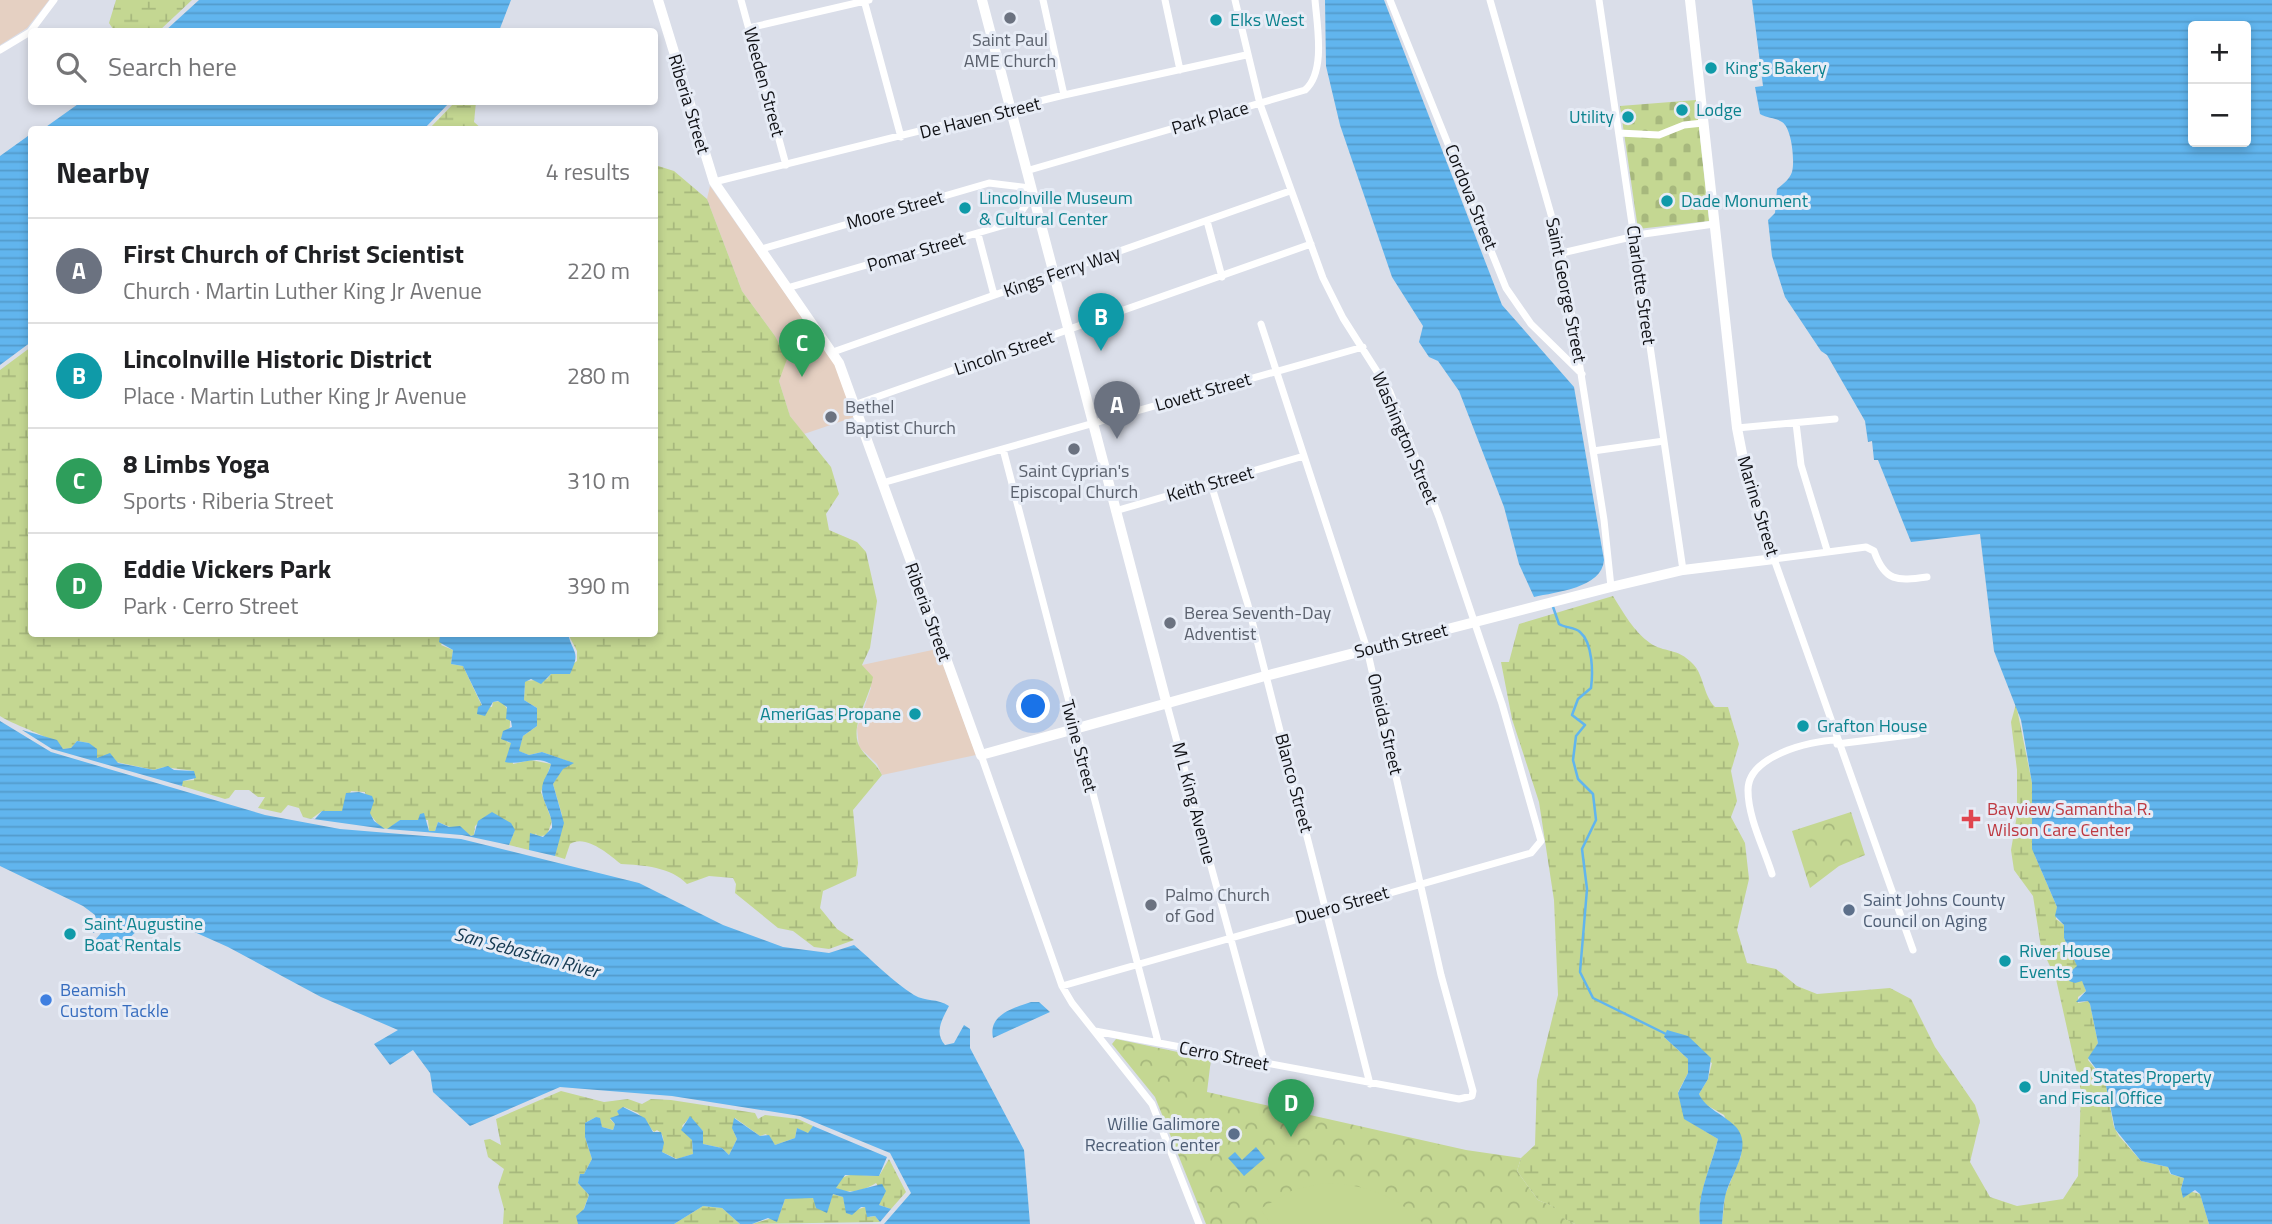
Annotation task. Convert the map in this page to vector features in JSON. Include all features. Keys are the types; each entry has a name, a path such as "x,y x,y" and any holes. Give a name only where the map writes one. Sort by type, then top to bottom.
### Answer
{"street":[{"path":"33,28 54,0"},
{"name":"Riberia Street","path":"658,0 714,182 833,352 981,755 1062,986 1152,1104 1199,1224"},
{"name":"Weeden Street","path":"741,0 786,165"},
{"path":"749,28 866,0 901,137"},
{"path":"982,0 1091,424 1167,705"},
{"path":"1043,0 1064,95"},
{"path":"1166,0 1180,70"},
{"name":"Washington Street","path":"1236,0 1246,55 1290,191 1332,298 1383,380 1404,425 1475,622 1537,825 1539,846"},
{"name":"Park Place","path":"1025,172 1300,92 1313,82 1317,42 1315,0"},
{"name":"Cordova Street","path":"1390,0 1507,288 1531,324 1582,375"},
{"name":"Saint George Street","path":"1490,0 1562,253 1611,587"},
{"name":"Charlotte Street","path":"1599,0 1684,570"},
{"name":"Marine Street","path":"1690,0 1737,428 1746,474 1837,742 1913,950"},
{"path":"0,50 28,33"},
{"name":"De Haven Street","path":"714,182 1064,95 1246,55"},
{"path":"1619,133 1634,131 1659,135 1684,125 1703,123"},
{"name":"Moore Street","path":"762,249 989,183 1031,192"},
{"name":"Kings Ferry Way","path":"833,352 1290,191"},
{"name":"Pomar Street","path":"787,288 978,234 1014,219 1031,192"},
{"path":"1207,221 1222,277"},
{"path":"1562,253 1633,237 1714,224"},
{"path":"978,234 994,295"},
{"name":"Lincoln Street","path":"854,405 1311,244"},
{"name":"Oneida Street","path":"1261,324 1367,649 1441,975 1473,1091"},
{"name":"Lovett Street","path":"882,483 1363,347"},
{"path":"1737,428 1835,418"},
{"path":"1796,423 1801,465 1827,550"},
{"path":"1593,451 1664,441"},
{"name":"Twine Street","path":"1003,449 1158,1042"},
{"name":"Keith Street","path":"1115,511 1304,456"},
{"name":"Blanco Street","path":"1211,484 1248,605 1328,910 1370,1084"},
{"name":"South Street","path":"981,755 1367,649 1684,570 1866,547 1874,551 1881,569 1894,578 1927,577"},
{"name":"M L King Avenue","path":"1167,705 1265,1064"},
{"path":"1772,874 1751,809 1748,788 1753,775 1780,753 1820,740 1837,742 1917,734"},
{"name":"Duero Street","path":"1062,986 1531,853 1539,846"},
{"name":"Cerro Street","path":"1096,1031 1459,1099 1472,1096 1473,1091"}],"shaded area":[{"path":"0,0 49,0 27,28 0,45"},
{"path":"710,186 835,365 854,417 804,434 790,416 779,381 786,359 775,336 742,291 707,199"},
{"path":"937,649 976,755 882,775 877,764 859,747 857,728 871,688 862,665"}],"green space":[{"path":"116,0 192,0 162,28 112,28 109,23"},
{"path":"1696,100 1709,221 1638,229 1620,106"},
{"path":"452,105 476,105 474,122 479,126 432,126"},
{"path":"658,166 674,171 707,199 742,291 775,336 787,359 779,381 790,416 831,467 839,494 826,514 829,530 857,542 866,552 877,601 870,648 862,665 873,677 858,723 857,741 882,775 853,810 858,863 856,876 823,891 820,908 837,929 854,940 829,949 814,947 793,931 778,928 735,893 736,884 733,878 709,876 687,884 665,870 621,864 597,846 583,842 570,844 565,859 555,856 562,815 553,784 567,761 542,752 529,755 518,751 523,736 537,726 537,708 524,700 525,681 547,679 551,674 559,674 577,661 577,651 570,637 658,637"},
{"path":"28,349 28,637 450,637 445,638 441,645 453,650 451,664 463,666 482,706 492,707 493,702 501,701 508,711 510,720 507,742 511,743 513,764 531,760 551,764 541,792 552,821 547,835 537,837 536,833 529,850 509,845 514,832 504,821 488,815 475,826 474,835 471,836 438,822 435,831 429,831 428,820 400,820 389,829 381,828 369,813 365,792 351,791 342,811 322,811 311,819 303,817 299,808 288,805 281,813 258,808 265,797 258,797 249,790 235,790 225,799 182,786 182,781 194,780 194,771 164,767 154,770 97,758 89,743 77,741 71,748 63,749 50,739 0,716 0,370"},
{"path":"1613,596 1644,638 1655,646 1682,655 1693,664 1715,707 1728,707 1739,744 1731,771 1737,801 1731,817 1745,843 1749,879 1737,930 1747,963 1776,969 1797,986 1817,994 1890,988 1911,999 1935,1047 1975,1105 1980,1121 1970,1162 1990,1197 2017,1206 2063,1199 2078,1176 2081,1091 2056,979 2041,947 2033,896 2014,870 2011,850 2017,815 2017,770 2011,722 2016,704 2032,783 2035,856 2057,907 2056,919 2064,925 2064,938 2078,966 2076,981 2082,980 2086,991 2078,997 2078,1003 2089,1001 2098,1043 2088,1060 2105,1081 2114,1127 2119,1136 2141,1161 2168,1167 2170,1174 2184,1178 2181,1189 2200,1194 2209,1224 1722,1224 1725,1195 1741,1156 1724,1115 1703,1103 1699,1094 1708,1079 1712,1063 1664,1037 1688,1059 1688,1073 1678,1092 1685,1119 1718,1139 1702,1193 1700,1224 1575,1224 1560,1217 1556,1208 1538,1200 1517,1171 1521,1158 1535,1145 1537,1080 1558,995 1554,900 1539,802 1512,719 1501,662 1509,662 1519,624"},
{"path":"1851,812 1865,855 1839,866 1810,888 1792,831"},
{"path":"1116,1039 1211,1059 1207,1092 1466,1150 1521,1158 1517,1171 1538,1200 1557,1208 1561,1217 1575,1224 1206,1224 1155,1097 1112,1044"},
{"path":"561,1091 604,1102 628,1099 642,1104 651,1099 671,1100 755,1113 758,1119 765,1115 798,1119 813,1126 808,1134 797,1128 795,1138 775,1145 766,1134 760,1136 735,1118 733,1130 737,1139 729,1155 722,1148 703,1144 703,1131 690,1117 682,1126 692,1140 693,1154 677,1159 662,1152 663,1140 660,1132 654,1132 638,1113 624,1107 617,1111 620,1115 610,1119 615,1124 613,1130 602,1127 596,1117 585,1123 585,1137 592,1159 584,1174 580,1175 578,1183 589,1195 578,1224 503,1224 504,1209 498,1187 504,1169 488,1157 484,1140 490,1139 501,1145 496,1119"},
{"path":"889,1159 906,1192 891,1209 879,1205 883,1193 876,1183 856,1191 836,1188 843,1178 848,1176 879,1176"},
{"path":"1324,1183 1353,1186 1378,1193 1402,1206 1424,1224 1271,1224 1260,1209 1293,1190"},
{"path":"833,1194 843,1197 847,1213 865,1207 870,1217 875,1216 880,1222 752,1224 779,1216 785,1199 807,1196 828,1204"},
{"path":"703,1206 722,1208 740,1224 674,1224"}],"water":[{"path":"199,0 511,0 500,28 168,28"},
{"path":"1325,0 1384,0 1502,305 1574,387 1604,560 1601,569 1587,583 1534,597 1519,564 1504,507 1459,391 1438,361 1429,357 1419,342 1423,326 1392,277 1340,125 1326,66"},
{"path":"1752,0 2272,0 2272,1224 2209,1224 2200,1194 2195,1190 2183,1198 2181,1189 2184,1178 2171,1174 2168,1167 2141,1161 2115,1129 2105,1081 2088,1058 2098,1043 2090,1004 2088,1001 2076,1002 2086,991 2082,981 2069,981 2071,971 2077,966 2064,938 2064,925 2055,916 2057,907 2032,849 2032,783 2021,720 1994,651 1980,534 1911,542 1878,460 1874,460 1872,441 1868,442 1865,421 1827,355 1821,351 1785,297 1772,256 1768,220 1775,213 1777,189 1788,180 1792,172 1793,153 1785,125 1760,114 1755,87 1763,86"},
{"path":"77,105 447,105 427,126 47,126"},
{"path":"28,136 28,344 0,365 0,156"},
{"path":"440,637 569,637 576,657 570,674 551,674 541,684 531,679 525,682 524,700 537,708 537,726 523,736 519,751 529,755 542,752 574,763 563,769 553,784 564,823 555,856 529,850 530,833 543,837 552,828 542,790 551,764 540,760 505,762 511,743 501,739 503,731 512,727 511,721 506,719 507,707 498,701 493,702 485,716 477,714 478,707 482,705 463,666 451,664 453,650 439,642"},
{"name":"San Sebastian River","path":"0,721 51,752 265,815 340,829 461,839 639,883 723,925 783,947 829,953 854,945 914,995 949,1006 940,1031 945,1045 954,1043 964,1025 970,1029 970,1048 1024,1150 1030,1224 884,1224 911,1193 890,1153 800,1116 672,1096 560,1087 470,1126 433,1092 430,1073 413,1050 390,1065 374,1044 398,1030 321,997 228,947 163,918 147,921 113,954 96,939 106,927 103,924 94,933 88,928 95,921 95,915 83,906 0,866"},
{"path":"22,730 57,740 63,749 71,748 77,741 89,743 97,749 97,758 110,753 118,763 154,770 168,766 174,770 194,771 196,778 183,781 182,786 52,749"},
{"path":"359,792 372,796 374,801 370,813 374,821 385,829 306,818 315,819 322,811 342,811 346,793"},
{"path":"492,812 511,823 515,830 509,845 462,835 387,829 400,820 418,820 420,814 424,813 429,831 435,831 438,822 449,827 460,826 471,836 474,835 478,821"},
{"path":"1031,1002 1039,1002 1050,1012 993,1038 992,1030 998,1018"},
{"path":"1667,1030 1688,1036 1711,1058 1708,1079 1699,1094 1706,1104 1735,1126 1740,1134 1742,1152 1727,1189 1722,1224 1700,1224 1702,1192 1718,1139 1684,1119 1678,1093 1688,1073 1688,1059 1664,1037"},
{"path":"623,1107 645,1118 653,1132 661,1132 664,1143 662,1152 676,1159 693,1154 692,1140 681,1130 690,1116 703,1131 703,1144 722,1148 729,1155 737,1139 732,1128 734,1118 760,1136 769,1135 775,1145 795,1138 797,1128 808,1133 813,1126 887,1157 879,1176 845,1175 836,1188 850,1192 882,1184 886,1191 879,1205 891,1209 880,1222 875,1216 867,1217 865,1207 852,1215 846,1213 843,1197 833,1194 827,1213 816,1208 813,1198 785,1199 777,1222 768,1218 752,1224 740,1224 722,1208 703,1206 674,1224 578,1224 576,1216 584,1209 589,1195 578,1183 580,1174 584,1174 592,1159 585,1137 585,1123 596,1117 600,1118 602,1127 613,1130 615,1124 610,1118 619,1115 617,1111"},
{"path":"1256,1147 1265,1158 1244,1176 1228,1158 1235,1152 1242,1160"}],"waterway":[{"path":"1552,604 1559,624 1578,630 1584,637 1590,651 1592,667 1591,688 1578,699 1572,715 1585,725 1576,736 1573,760 1578,779 1593,794 1596,820 1582,849 1587,889 1580,972 1593,998 1666,1034"}],"place":[{"name":"Saint Paul AME Church","path":"1010,18"},
{"name":"Elks West","path":"1216,20"},
{"name":"King's Bakery","path":"1711,68"},
{"name":"Lodge","path":"1682,110"},
{"name":"Utility","path":"1628,117"},
{"name":"Dade Monument","path":"1667,201"},
{"name":"Lincolnville Museum & Cultural Center","path":"965,208"},
{"name":"Lincolnville Historic District","path":"1101,351"},
{"name":"8 Limbs Yoga","path":"802,377"},
{"name":"Bethel Baptist Church","path":"831,417"},
{"name":"First Church of Christ Scientist","path":"1117,439"},
{"name":"Saint Cyprian's Episcopal Church","path":"1074,449"},
{"name":"Berea Seventh-Day Adventist","path":"1170,623"},
{"name":"AmeriGas Propane","path":"915,714"},
{"name":"Grafton House","path":"1803,726"},
{"name":"Bayview Samantha R. Wilson Care Center","path":"1971,819"},
{"name":"Palmo Church of God","path":"1151,905"},
{"name":"Saint Johns County Council on Aging","path":"1849,910"},
{"name":"Saint Augustine Boat Rentals","path":"70,934"},
{"name":"River House Events","path":"2005,961"},
{"name":"Beamish Custom Tackle","path":"46,1000"},
{"name":"United States Property and Fiscal Office","path":"2025,1087"},
{"name":"Willie Galimore Recreation Center","path":"1234,1134"},
{"name":"Eddie Vickers Park","path":"1291,1137"}]}
